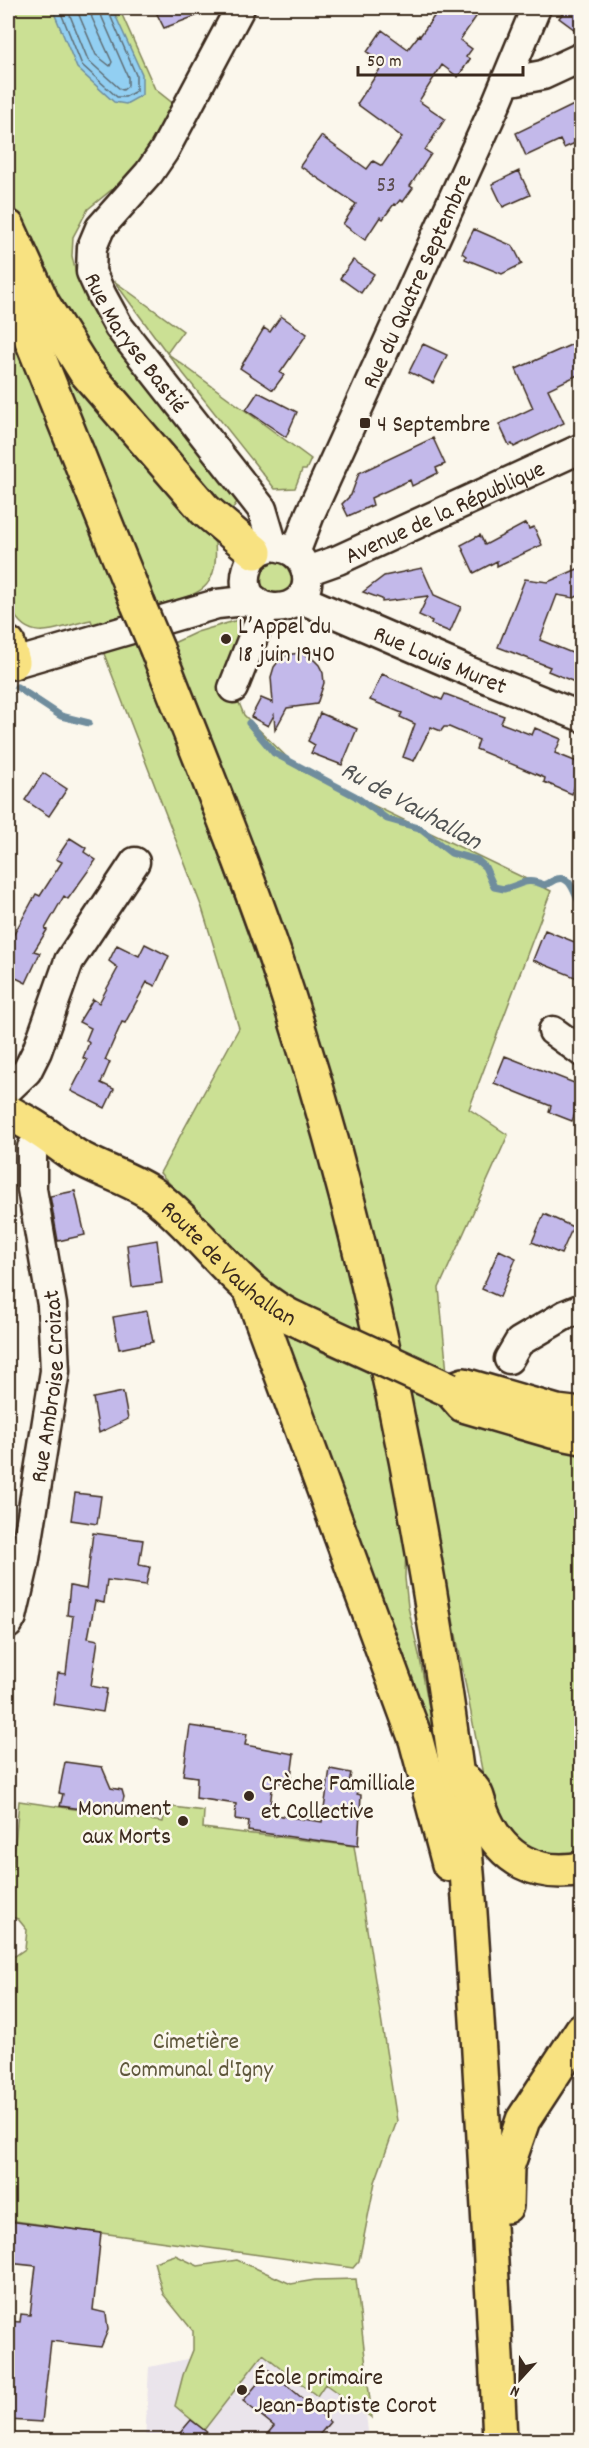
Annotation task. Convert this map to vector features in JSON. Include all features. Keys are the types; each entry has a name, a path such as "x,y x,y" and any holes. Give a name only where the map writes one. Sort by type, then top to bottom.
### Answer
{"main road":[{"path":"8,227 43,304 85,371 205,510 271,573"},
{"path":"8,281 207,774 276,959 328,1130 365,1271 402,1445 440,1653 457,1773 468,1887 500,2440"},
{"name":"Route de Vauhallan","path":"8,1112 39,1130 77,1157"},
{"name":"Route de Vauhallan","path":"20,1142 77,1157 136,1184 152,1194 168,1206 251,1291 272,1306 302,1322 450,1390 463,1405 552,1431 582,1437"},
{"path":"251,1291 416,1740 443,1837 447,1863 468,1887"},
{"name":"Route de Vauhallan","path":"450,1390 464,1385 557,1412 582,1415"},
{"path":"457,1773 477,1792 482,1814 491,1834 508,1853 533,1868 561,1872 582,1869"},
{"path":"490,2239 506,2217 507,2168 523,2120 582,2030"}],"street":[{"name":"Rue Maryse Bastié","path":"240,8 164,151 149,173 100,228 92,247 91,272 119,327 262,509 271,573"},
{"name":"Rue du Quatre Septembre","path":"233,688 271,573 310,514 506,82 536,8"},
{"path":"506,82 543,75 582,57"},
{"name":"Avenue de la République","path":"9,657 217,604 271,573 338,560 582,448"},
{"name":"Rue Louis Muret","path":"271,573 276,609 287,607 301,598 468,671 582,717"},
{"path":"8,1089 27,1071 37,1051 69,961 135,862"},
{"path":"553,1031 582,1052"},
{"name":"Rue Ambroise Croizat","path":"8,1624 12,1617 26,1550 55,1371 52,1305 32,1190 20,1142"},
{"path":"508,1359 519,1342 565,1315 582,1308"}],"shaded area":[{"name":"École primaire Jean-Baptiste Corot","path":"278,2340 366,2414 369,2440 145,2440 149,2367"}],"green space":[{"path":"8,8 119,8 155,89 175,105 131,174 88,209 73,237 72,256 76,274 86,295 237,502 227,517 92,367 8,215"},
{"path":"114,281 183,331 167,353"},
{"path":"8,322 184,762 250,940 305,1106 365,1338 307,1310 249,1271 160,1173 239,1028 202,908 91,620 54,630 34,630 24,626 16,618 9,604"},
{"path":"43,334 215,543 213,574 200,590 150,607"},
{"path":"167,353 311,459 306,470 302,470 295,488 275,489"},
{"path":"260,553 291,565 294,590 266,600 253,563"},
{"path":"241,619 245,620 233,688 244,715 300,770 551,891 469,1109 508,1135 439,1288 447,1373 398,1352 165,647 197,632"},
{"path":"275,1327 320,1351 378,1377 406,1541 405,1578 408,1607 444,1787"},
{"path":"409,1391 454,1410 581,1450 581,1859 519,1848 487,1796"},
{"name":"Cimetière Communal d'Igny","path":"19,1801 163,1822 166,1806 204,1811 203,1828 354,1846 397,2121 375,2182 359,2261 353,2268 8,2220 8,1955 15,1956 25,1949 27,1930 18,1919 8,1916"},
{"path":"175,2255 198,2266 237,2260 291,2284 315,2280 356,2279 372,2418 325,2384 317,2396 263,2354 204,2430 175,2406 183,2375 193,2350 193,2331 163,2294 154,2262"},
{"path":"541,2432 581,2436 581,2440 541,2440"}],"water":[{"path":"52,8 112,8 142,74 142,95 126,104 114,102 77,68"}],"building":[{"path":"154,8 214,8 214,9 164,28"},
{"path":"440,8 465,8 476,17 460,40 472,49 466,57 470,59 458,77 442,65 419,101 445,119 425,150 431,154 410,186 413,188 403,202 400,200 396,205 394,204 383,219 380,217 365,240 343,224 356,204 300,166 321,136 367,169 373,161 382,166 402,137 357,104 384,63 367,52 382,30 408,49"},
{"path":"567,8 582,8 582,35 559,18"},
{"path":"582,101 582,140 564,148 560,140 526,156 516,133"},
{"path":"519,171 530,195 503,207 492,184"},
{"path":"474,229 513,246 522,264 502,274 465,259 466,256 462,253"},
{"path":"353,260 374,274 361,293 340,278"},
{"path":"281,316 307,334 280,373 284,375 273,390 240,368 264,328 270,332"},
{"path":"582,340 582,373 548,389 564,423 514,447 512,444 509,445 499,424 533,408 516,369"},
{"path":"423,344 447,355 433,383 409,372"},
{"path":"258,392 297,412 286,437 246,410"},
{"path":"433,438 445,464 436,468 438,473 412,486 410,480 371,498 373,505 348,516 342,504 351,495 359,473"},
{"path":"526,523 529,529 534,527 542,545 497,566 497,561 474,573 461,545 480,535 485,545"},
{"path":"582,567 582,594 574,598 557,595 540,640 582,657 582,670 577,683 548,671 550,667 498,647 525,579 548,582"},
{"path":"422,568 434,595 461,607 450,632 431,624 432,621 419,615 428,596 382,602 382,599 363,592 384,576"},
{"path":"301,653 311,657 323,673 324,683 317,704 287,708 275,730 274,715 268,726 251,717 261,698 273,703 271,677 274,667 281,658"},
{"path":"382,674 442,700 445,694 504,716 501,723 532,735 535,728 561,739 555,753 582,764 572,794 544,782 545,778 476,749 479,740 449,727 444,727 441,731 431,727 414,761 403,757 415,724 400,717 402,713 370,700"},
{"path":"320,713 357,729 342,765 311,753 315,745 308,741"},
{"path":"43,773 67,789 49,816 25,800"},
{"path":"70,838 86,848 84,852 96,860 68,899 64,896 45,929 47,930 34,951 40,953 26,983 8,974 8,945 36,894 40,896 62,862 56,859"},
{"path":"545,930 582,945 582,980 533,960"},
{"path":"145,944 169,956 155,986 147,982 125,1023 122,1022 105,1060 110,1062 101,1083 114,1089 105,1108 71,1091 87,1060 83,1058 89,1043 86,1040 91,1028 79,1022 93,999 99,1003 118,968 109,961 117,945 139,956"},
{"path":"505,1056 582,1086 582,1113 576,1111 572,1121 549,1112 551,1106 494,1083"},
{"path":"75,1191 85,1235 58,1241 50,1196"},
{"path":"544,1214 573,1227 561,1254 532,1242"},
{"path":"157,1240 162,1283 132,1287 127,1245"},
{"path":"499,1250 516,1258 500,1297 482,1289"},
{"path":"147,1311 153,1342 119,1349 113,1317"},
{"path":"123,1392 128,1419 99,1433 93,1398"},
{"path":"75,1493 101,1496 97,1524 71,1520"},
{"path":"93,1533 143,1540 139,1565 150,1567 146,1585 107,1580 104,1603 95,1601 88,1638 98,1640 91,1686 107,1689 103,1712 53,1704 58,1673 66,1674 73,1616 67,1615 70,1586 86,1589"},
{"name":"Crèche Familliale et Collective","path":"190,1726 247,1734 245,1745 294,1754 290,1784 273,1782 269,1814 322,1822 330,1769 351,1773 349,1782 358,1789 357,1794 361,1795 358,1846 248,1831 249,1821 235,1819 236,1804 196,1798 197,1777 183,1775"},
{"path":"65,1762 102,1767 111,1788 122,1790 124,1797 119,1814 60,1806 63,1794 59,1793"},
{"path":"8,2221 101,2233 93,2310 106,2313 108,2330 101,2347 51,2341 42,2422 8,2420 8,2321 20,2322 21,2314 30,2315 36,2266 8,2263"},
{"path":"269,2370 330,2422 315,2440 262,2440 274,2426 243,2401"},
{"path":"191,2420 217,2440 174,2440"}],"waterway":[{"name":"Ru de Vauhallan","path":"17,687 61,716 89,723"},
{"name":"Ru de Vauhallan","path":"249,723 274,753 355,796 387,819 419,828 451,853 477,860 485,867 494,887 504,889 528,882 544,885 555,880 567,880 582,906"}],"place":[{"name":"4 Septembre","path":"365,423"},
{"name":"L’Appel du 18 juin 1940","path":"226,639"},
{"name":"Crèche Familliale et Collective","path":"249,1796"},
{"name":"Monument aux Morts","path":"183,1821"},
{"name":"École primaire Jean-Baptiste Corot","path":"242,2390"}]}
